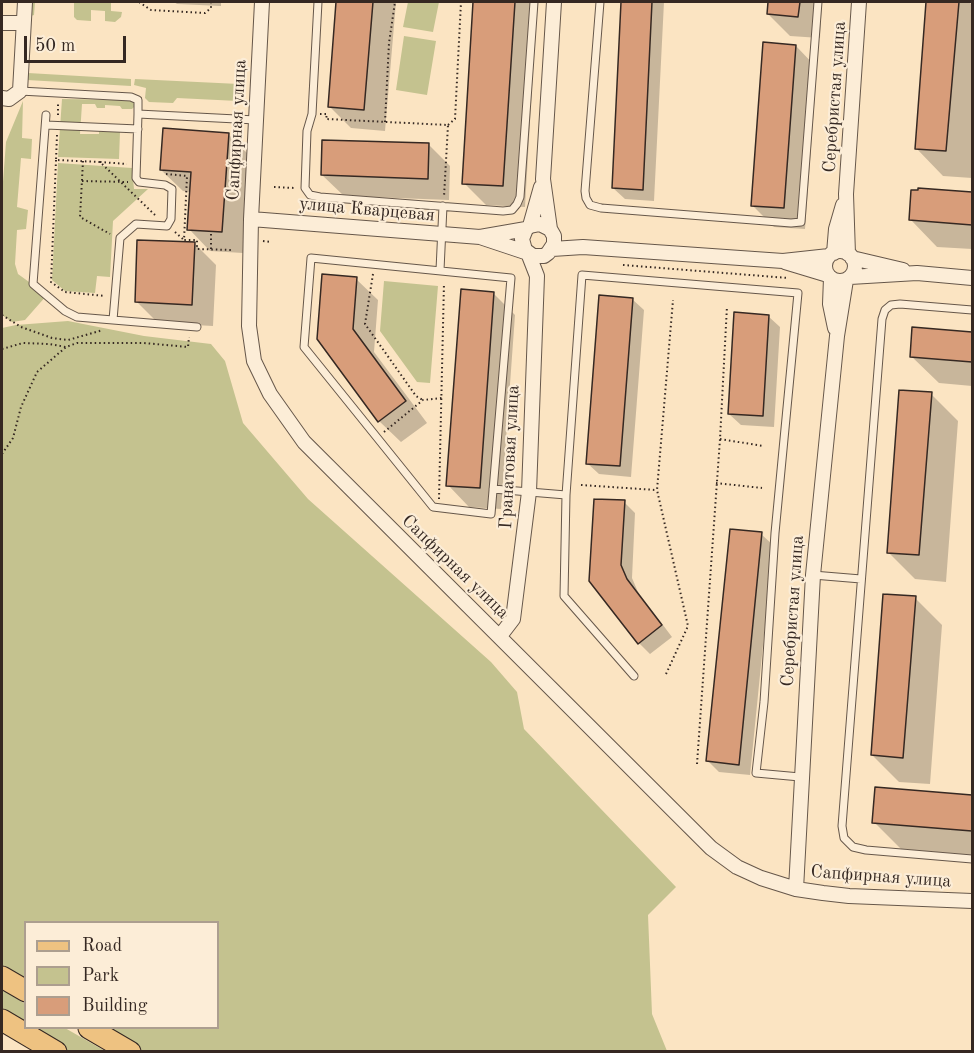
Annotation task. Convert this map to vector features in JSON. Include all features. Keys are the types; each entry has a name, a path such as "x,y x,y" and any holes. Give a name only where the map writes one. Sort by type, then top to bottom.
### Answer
{"main road":[{"path":"2,977 24,990"},
{"path":"2,1020 56,1052"},
{"path":"91,1029 130,1052"}],"street":[{"path":"2,98 9,99 20,91 25,2"},
{"name":"Сапфирная улица","path":"262,2 251,219 249,326 254,360 270,394 287,420 317,455 711,848 737,867 795,889 849,896 972,901"},
{"path":"550,251 555,238 551,231 543,179 554,2"},
{"name":"Серебристая улица","path":"846,194 859,2"},
{"path":"2,23 23,23"},
{"path":"528,254 522,245 522,239 528,228 543,179"},
{"path":"837,336 830,304 830,277 825,265 831,255 846,194"},
{"path":"837,336 848,278 855,268 850,256 846,194"},
{"name":"улица Кварцевая","path":"251,219 480,237"},
{"path":"480,237 540,224 583,247"},
{"path":"480,237 538,257 550,251 583,247 783,261 844,252 850,256 917,273 972,278"},
{"name":"Гранатовая улица","path":"537,276 550,251"},
{"name":"Гранатовая улица","path":"500,636 513,619 530,492 537,276 528,254"},
{"path":"783,261 836,281 848,278 917,273"},
{"name":"Серебристая улица","path":"795,889 813,575 837,336"}],"lane":[{"path":"318,2 312,114 307,131 304,188 310,195 503,211 512,210 518,204 520,197 534,2"},
{"path":"600,2 585,191 590,205 601,208 791,223 801,222 818,2"},
{"path":"20,91 131,97 138,100 136,178 139,182 165,185 172,189 171,219 165,225 136,224 123,234 120,240 113,320"},
{"path":"138,114 256,120"},
{"path":"46,115 33,284 72,315 194,327"},
{"path":"46,124 138,129"},
{"path":"442,271 443,206"},
{"path":"311,258 375,264 511,278 491,514 433,507 304,347 311,258"},
{"path":"634,676 564,596 566,495 582,275 798,293 775,533 764,702 756,773 800,777"},
{"path":"972,310 900,304 891,305 885,310 882,319 842,826 844,838 853,847 972,859"},
{"path":"493,489 566,495"},
{"path":"813,575 861,579"}],"path":[{"path":"139,2 151,10 205,13 211,8 211,2"},
{"path":"385,122 389,43 395,2"},
{"path":"443,206 448,125 455,118 461,2"},
{"path":"61,98 58,100 51,282 65,292 115,296"},
{"path":"331,119 448,125"},
{"path":"56,160 136,164"},
{"path":"83,161 80,217 120,240"},
{"path":"100,162 165,225 184,240"},
{"path":"82,181 139,182"},
{"path":"211,232 211,249"},
{"path":"375,264 365,324 416,396 423,400"},
{"path":"615,264 790,278"},
{"path":"439,509 442,271"},
{"path":"666,674 688,626 657,490 673,300"},
{"path":"697,764 727,306"},
{"path":"2,315 21,327 52,338 68,340 105,330 113,320"},
{"path":"2,454 14,438 21,407 37,372 66,347 77,343 144,343 188,347 194,327"},
{"path":"2,349 22,344 49,344 66,347"},
{"path":"377,438 423,400 442,398"},
{"path":"720,438 763,446"},
{"path":"716,483 762,488"},
{"path":"581,484 657,490"}],"green space":[{"path":"30,2 35,2 34,15 31,16 28,73 131,79 131,86 27,80 25,78"},
{"path":"74,2 111,2 111,11 122,12 121,17 115,22 105,21 105,11 91,10 91,21 77,20 74,17"},
{"path":"408,2 439,2 433,32 403,27"},
{"path":"404,36 436,41 427,95 396,90"},
{"path":"135,79 239,84 238,101 177,98 173,103 149,102 145,98 146,88 134,85"},
{"path":"62,99 131,100 135,102 132,109 105,105 105,108 97,108 95,104 82,104 80,134 99,134 99,129 120,132 119,159 58,157"},
{"path":"23,101 22,138 32,139 31,159 21,158 17,207 28,210 26,229 17,230 15,264 18,274 47,295 25,320 12,322 2,315 2,195 6,142"},
{"path":"58,163 132,168 134,189 148,189 113,221 110,277 97,276 95,293 65,291 52,280"},
{"path":"384,281 438,286 430,383 417,382 380,331"},
{"path":"68,321 144,336 211,344 225,361 243,423 308,499 491,662 517,692 524,729 676,887 648,915 652,1014 667,1051 141,1052 102,1029 219,1029 219,921 24,921 24,982 2,969 2,328"},
{"path":"2,989 24,1003 24,1025 2,1011"},
{"path":"31,1029 67,1029 105,1051 68,1051"}],"building":[{"path":"336,2 373,2 364,110 328,107"},
{"path":"473,2 515,2 503,186 462,184"},
{"path":"621,2 652,2 643,190 612,188"},
{"path":"768,2 800,2 798,17 767,14"},
{"path":"926,2 959,2 946,151 915,149"},
{"path":"763,42 796,45 784,208 751,206"},
{"path":"163,128 229,133 222,232 187,230 191,172 160,170"},
{"path":"322,140 429,143 428,179 321,175"},
{"path":"918,188 972,192 972,225 909,220 911,190 918,190"},
{"path":"137,240 195,242 192,305 135,302"},
{"path":"322,274 357,277 353,329 406,401 378,422 317,339"},
{"path":"461,289 494,292 480,488 446,486"},
{"path":"599,295 633,298 620,466 586,464"},
{"path":"734,312 769,315 763,416 728,414"},
{"path":"912,327 972,332 972,362 910,357"},
{"path":"899,390 932,392 919,555 887,553"},
{"path":"594,499 625,500 621,565 627,579 662,625 638,644 589,581"},
{"path":"730,529 762,532 739,765 706,761"},
{"path":"883,594 916,596 903,758 871,755"},
{"path":"875,787 972,795 972,831 872,823"}]}
